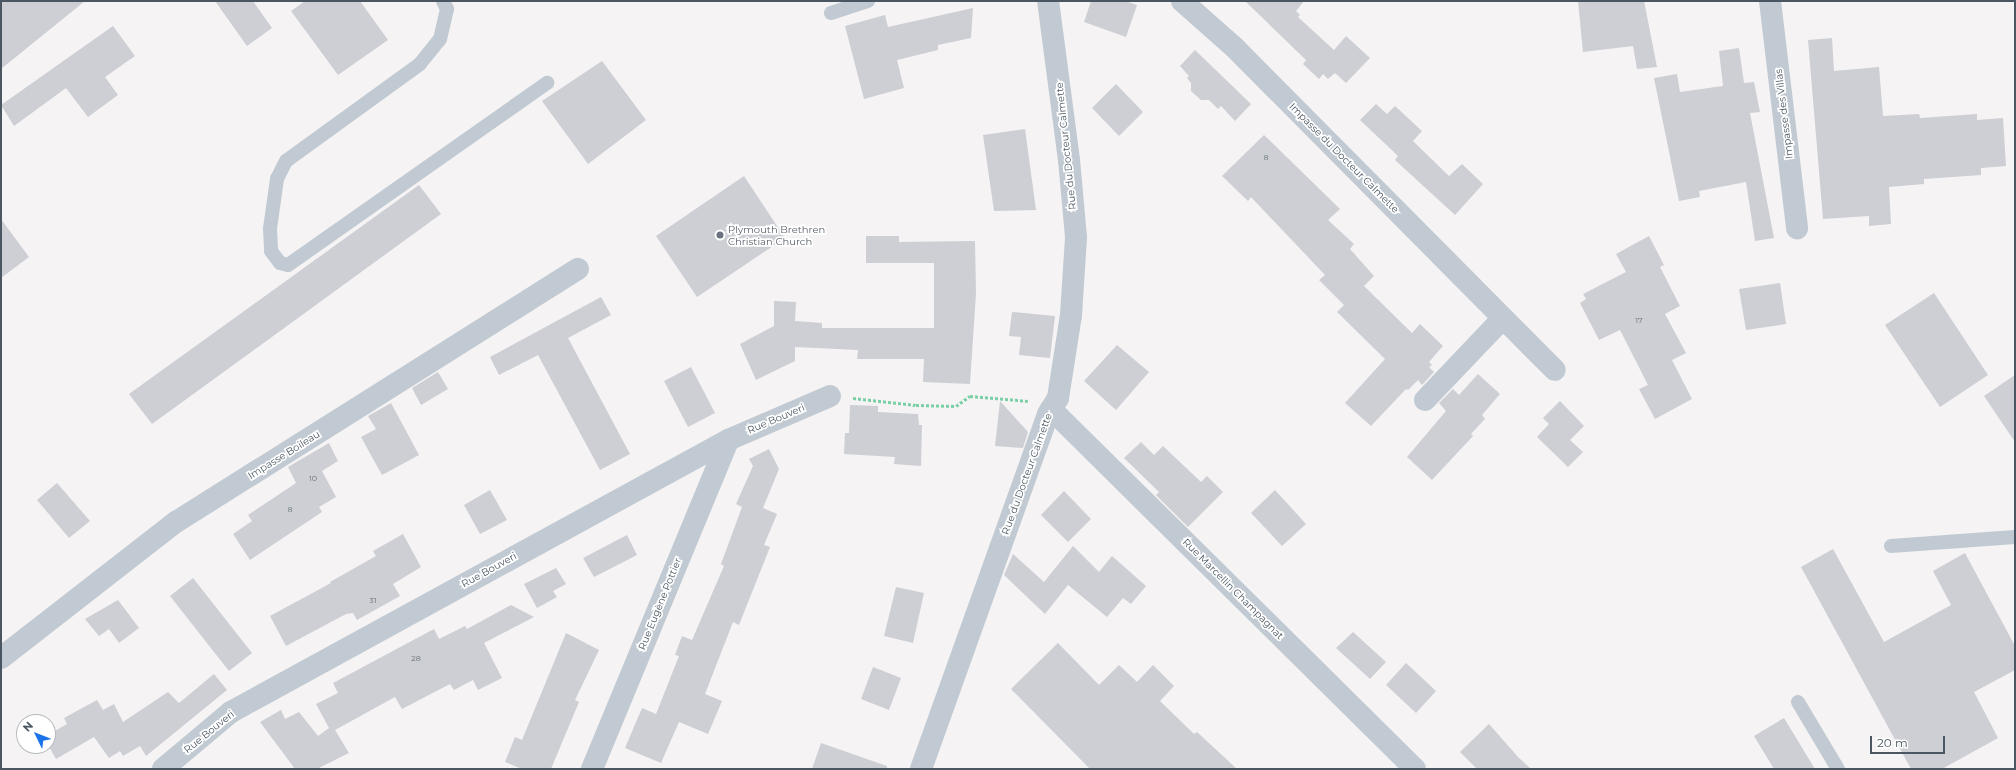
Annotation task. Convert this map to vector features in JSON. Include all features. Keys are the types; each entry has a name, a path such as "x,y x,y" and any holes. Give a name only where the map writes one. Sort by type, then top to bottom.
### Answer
{"street":[{"name":"Rue du Docteur Calmette","path":"921,769 1050,412 1058,398 1070,322 1076,237 1069,160 1048,1"},
{"name":"Impasse du Docteur Calmette","path":"1182,1 1240,53 1555,370"},
{"name":"Impasse des Villas","path":"1770,1 1797,228"},
{"name":"Impasse Boileau","path":"1,658 176,522 578,269"},
{"path":"1425,400 1503,318"},
{"name":"Rue Bouveri","path":"163,769 231,712 728,440 830,396"},
{"name":"Rue Marcellin Champagnat","path":"1050,412 1415,769"},
{"name":"Rue Eugène Pottier","path":"592,769 728,440"}],"lane":[{"path":"443,1 447,9 440,39 420,64 286,162 277,179 270,228 271,251 280,263 288,265 547,83"},
{"path":"831,13 868,1"},
{"path":"1891,546 2015,537"},
{"path":"1798,702 1838,769"}],"path":[{"path":"830,396 916,405 956,406 970,396 1029,401 1050,412"}],"building":[{"path":"1,1 85,1 1,69"},
{"path":"215,1 253,1 272,28 247,46"},
{"path":"305,1 360,1 388,40 338,75 291,11"},
{"path":"1091,1 1125,1 1137,5 1126,37 1084,22"},
{"path":"1245,1 1304,1 1296,11 1300,15 1298,17 1334,50 1346,36 1370,58 1346,83 1335,73 1328,79 1323,74 1319,79 1303,64 1306,60"},
{"path":"1578,1 1644,1 1657,67 1637,69 1633,46 1583,52"},
{"path":"973,8 971,38 938,45 938,50 897,60 904,88 864,99 845,26 885,15 888,27"},
{"path":"113,26 135,56 105,77 118,95 88,117 66,88 14,126 1,105"},
{"path":"1832,38 1834,71 1879,67 1883,116 1919,114 1920,118 1977,114 1977,120 2003,118 2006,166 1981,168 1981,175 1924,179 1924,184 1889,187 1891,224 1869,226 1869,216 1823,219 1808,40"},
{"path":"1739,48 1744,83 1754,82 1760,112 1750,113 1774,238 1755,241 1746,182 1699,191 1700,197 1679,201 1654,78 1677,74 1680,92 1723,86 1719,51"},
{"path":"1195,50 1251,104 1235,121 1221,106 1218,109 1209,100 1201,100 1191,91 1191,83 1187,78 1189,76 1180,66"},
{"path":"602,61 646,120 588,164 542,101"},
{"path":"1116,84 1143,112 1119,136 1092,108"},
{"path":"1376,104 1387,114 1395,106 1422,131 1413,141 1449,176 1462,164 1483,184 1455,215 1395,160 1398,156 1360,120"},
{"path":"1025,129 1036,210 994,211 983,135"},
{"path":"1264,135 1340,209 1328,220 1354,244 1350,249 1374,276 1364,286 1412,333 1420,324 1443,346 1429,362 1432,365 1429,367 1434,372 1422,385 1418,380 1408,390 1406,389 1371,426 1345,403 1385,359 1337,312 1344,305 1319,280 1325,275 1251,197 1248,201 1222,176"},
{"name":"Plymouth Brethren Christian Church","path":"744,176 785,238 697,297 656,236"},
{"path":"419,185 441,214 152,424 129,394"},
{"path":"1,219 29,257 1,278"},
{"path":"866,236 899,236 899,242 975,241 976,293 970,384 923,382 924,359 857,359 858,350 795,347 795,361 756,380 740,344 774,326 774,301 796,302 795,321 822,323 822,328 934,328 934,263 866,263"},
{"path":"1649,236 1664,265 1660,267 1680,306 1665,314 1686,353 1672,360 1692,399 1655,419 1639,389 1648,385 1620,330 1599,340 1580,303 1586,299 1583,294 1626,272 1616,254"},
{"path":"1780,283 1786,324 1746,330 1739,289"},
{"path":"1934,293 1988,375 1940,407 1885,325"},
{"path":"601,297 611,315 568,338 630,454 600,470 538,355 499,375 490,357"},
{"path":"1012,312 1055,316 1050,358 1019,355 1021,337 1009,336"},
{"path":"1117,345 1149,372 1116,410 1084,381"},
{"path":"691,367 715,413 688,427 664,381"},
{"path":"438,372 448,389 421,405 412,388"},
{"path":"1478,374 1500,394 1482,415 1485,419 1471,434 1473,436 1432,480 1407,457 1446,411 1439,403 1453,389 1459,395"},
{"path":"2015,375 2015,442 1984,396"},
{"path":"1000,401 1028,432 1023,448 995,446"},
{"path":"1560,401 1584,426 1570,440 1583,452 1568,467 1537,437 1549,424 1543,418"},
{"path":"391,403 419,455 382,475 361,437 376,429 368,416"},
{"path":"850,405 878,406 878,412 918,414 919,425 922,425 921,466 894,464 895,457 844,454 845,433 849,433"},
{"path":"1141,442 1154,455 1163,446 1201,482 1207,476 1223,492 1188,527 1156,495 1159,492 1124,458"},
{"path":"329,443 338,461 322,471 336,497 319,507 322,512 250,560 233,534 252,521 248,515 296,483 288,467"},
{"path":"769,449 779,469 763,508 777,514 764,545 770,547 739,625 733,622 705,694 722,701 708,734 679,722 661,763 625,748 642,708 656,714 679,656 675,655 682,636 692,640 724,566 721,564 742,507 736,504 753,466 749,459"},
{"path":"57,483 90,521 69,538 37,500"},
{"path":"490,490 507,520 480,534 464,505"},
{"path":"1275,490 1306,524 1282,546 1251,513"},
{"path":"1064,491 1091,519 1068,542 1041,515"},
{"path":"403,534 421,567 393,584 400,596 357,620 353,613 346,614 286,646 270,616 331,583 330,582 376,556 373,551"},
{"path":"627,535 637,555 594,577 583,558"},
{"path":"1073,546 1099,572 1112,556 1146,586 1131,604 1123,598 1107,617 1068,585 1045,614 1004,575 1013,554 1044,582"},
{"path":"1833,549 1884,642 1951,605 1933,571 1965,553 2015,646 2015,670 1974,692 1998,738 1942,769 1911,769 1801,567"},
{"path":"556,568 566,584 553,591 557,597 537,608 524,584"},
{"path":"193,578 252,653 229,671 170,596"},
{"path":"896,587 924,593 913,643 884,636"},
{"path":"118,600 139,628 119,643 109,629 99,636 85,619"},
{"path":"511,605 534,617 484,643 502,678 478,690 473,680 454,690 450,684 402,709 395,697 335,730 349,753 317,769 295,769 260,722 281,710 285,719 299,712 318,736 329,728 316,704 338,693 333,683 434,629 439,639 465,626 467,629"},
{"path":"1353,632 1386,662 1370,679 1336,648"},
{"path":"566,633 599,650 575,700 579,702 551,769 522,769 505,762 515,737 522,740"},
{"path":"1058,643 1099,685 1119,665 1137,682 1153,665 1174,686 1160,701 1194,734 1197,732 1237,769 1090,769 1011,689"},
{"path":"1406,663 1436,691 1416,713 1386,685"},
{"path":"873,667 901,678 889,710 861,699"},
{"path":"214,674 227,690 146,756 140,746 123,756 120,751 109,758 94,737 56,759 53,754 56,754 56,730 67,724 64,718 97,700 103,710 114,704 123,722 168,692 179,703"},
{"path":"1784,718 1815,769 1774,769 1754,736"},
{"path":"1489,724 1518,757 1531,769 1477,769 1460,752"},
{"path":"821,743 887,766 887,769 812,769"}],"place":[{"name":"Plymouth Brethren Christian Church","path":"720,235"}]}
